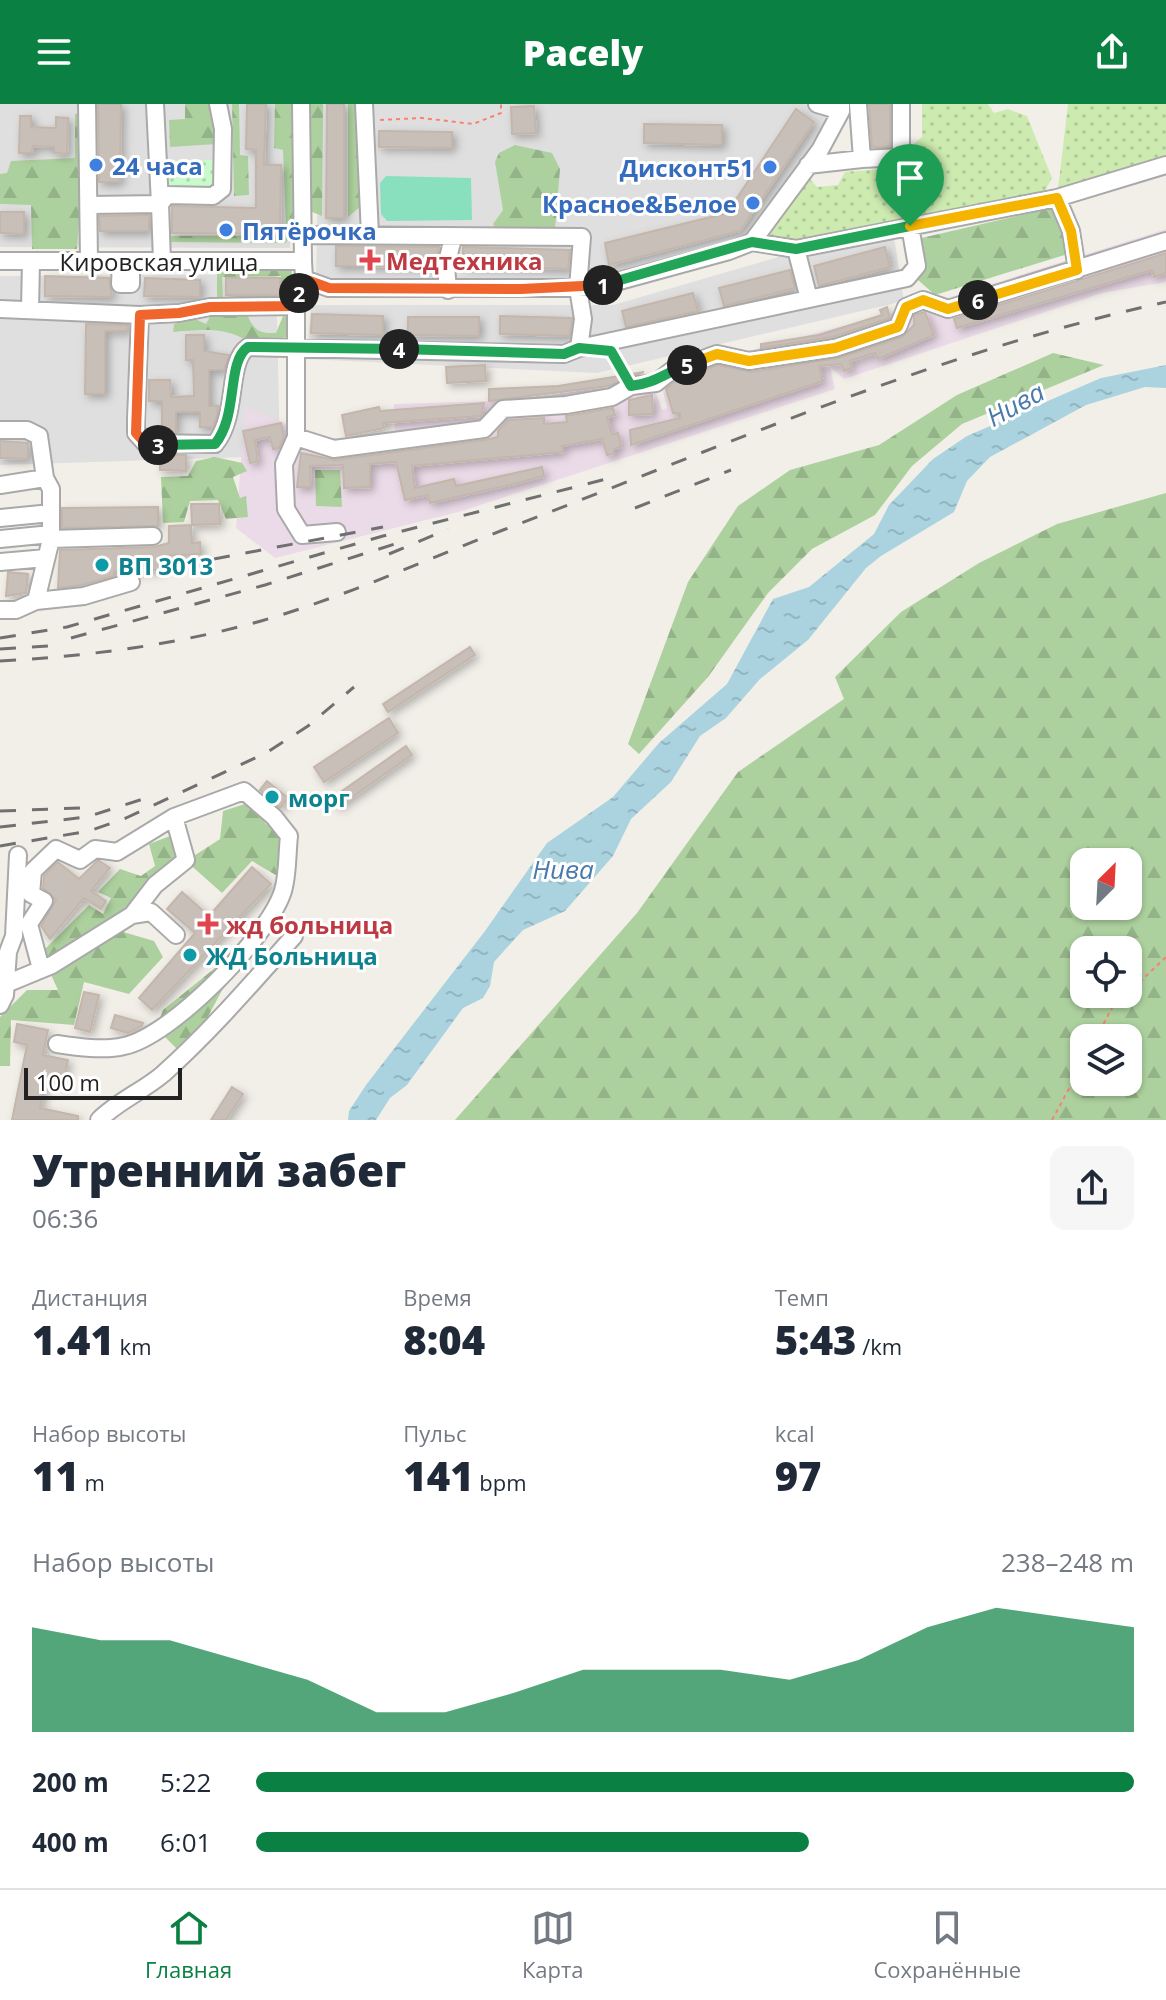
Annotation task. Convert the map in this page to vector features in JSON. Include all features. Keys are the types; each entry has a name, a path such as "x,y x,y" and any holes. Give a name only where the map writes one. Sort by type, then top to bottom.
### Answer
{"street":[{"path":"87,104 89,261"},
{"path":"155,104 162,262"},
{"path":"160,204 167,195 213,196 222,189 223,129 218,104"},
{"path":"301,104 304,279 296,306 296,437 284,464 286,509 302,535 337,532"},
{"path":"364,104 370,235"},
{"path":"752,242 808,165 841,108 817,104"},
{"path":"858,104 862,159"},
{"path":"808,165 901,157 901,104"},
{"path":"304,279 329,288 448,290 601,286 752,242 796,249 1057,198 1166,165"},
{"path":"1057,198 1071,231 1077,270"},
{"path":"89,205 160,204"},
{"path":"140,315 136,433 145,443 215,444 229,421 240,352 248,347 297,345 564,354 579,348 907,278 917,266 910,226"},
{"path":"302,235 582,237 578,288 583,319 579,348"},
{"path":"448,290 446,266 453,238"},
{"path":"296,437 334,449 484,429 503,409 566,405 612,397 631,386 656,383 671,371 717,354 749,361 835,348 898,327 906,307 923,300 948,309 1166,241"},
{"path":"796,249 809,299"},
{"name":"Кировская улица","path":"0,261 89,261 120,267 162,262 303,261"},
{"path":"30,310 31,261"},
{"path":"0,309 140,315 179,313 210,307 296,306"},
{"path":"0,430 27,430 39,436 45,478 51,489 51,536 36,601"},
{"path":"0,485 45,478"},
{"path":"0,518 51,513"},
{"path":"0,539 153,536"},
{"path":"0,562 46,558"},
{"path":"0,610 16,610 36,601 84,596 131,582"},
{"path":"41,969 29,924 44,901 31,894 33,871 56,849 80,860 95,849 117,852 174,817 244,791 274,817 289,836 284,890 275,908 200,1000 160,1032 124,1046 57,1044"},
{"path":"132,915 155,885 186,860 174,817"},
{"path":"0,1005 6,984 8,952 14,936 18,855"},
{"path":"6,984 41,969 132,915 151,912 176,935"},
{"path":"99,1120 113,1106 160,1077 193,1046 294,936"}],"path":[{"path":"365,133 373,121 422,118 473,124 501,113 501,104"},
{"path":"611,351 631,386"},
{"path":"1142,979 1166,957"},
{"path":"1052,1120 1070,1087"}],"shaded area":[{"path":"0,104 295,104 290,248 0,247"},
{"path":"319,104 831,104 831,124 747,243 608,280 316,281"},
{"path":"892,224 904,301 597,373 307,359 311,305 613,305"},
{"path":"1166,229 1166,282 1102,293 844,379 830,367 835,389 462,511 275,558 236,528 245,407 326,440 395,433 394,404 528,400 651,377 662,410 667,408 659,375 941,300"},
{"path":"276,274 280,456 0,465 0,276"}],"green space":[{"path":"185,104 211,104 217,144 170,147 169,120 185,119"},
{"path":"232,104 239,104 240,155 248,156 249,195 234,196"},
{"path":"275,104 294,104 293,229 286,228 283,150 274,148"},
{"path":"311,104 323,104 322,216 312,212 309,195"},
{"path":"348,104 358,104 360,207 348,217"},
{"path":"922,104 988,104 994,113 1008,109 1027,116 1052,178 1045,191 970,215 779,243 767,237 810,179 817,187 838,185 845,172 908,167 909,148 922,137"},
{"path":"1068,104 1166,104 1166,157 1058,189"},
{"path":"83,112 83,173 77,249 32,249 31,205 0,204 0,174 7,173 11,161 75,158 75,114"},
{"path":"515,145 552,153 560,169 555,229 497,232 493,224 503,210 495,162 499,153"},
{"path":"215,160 215,187 169,188 168,161"},
{"path":"386,176 471,178 472,220 387,221 381,214 380,183"},
{"path":"1056,207 1071,253 935,295 918,280 922,266 917,239"},
{"path":"167,236 289,236 286,243 169,242"},
{"path":"217,269 292,269 291,296 282,297 281,276 222,277 223,301 217,300"},
{"path":"213,311 247,314 257,330 270,333 276,333 283,316 291,317 291,337 248,342 222,331 173,332 174,324 195,319 206,324"},
{"path":"1053,353 1104,365 962,424 912,466 875,515 812,549 768,593 708,677 639,754 628,744 688,582 738,506 790,470 879,445 957,395"},
{"path":"215,457 242,463 247,471 233,477 240,498 246,496 248,517 226,519 218,500 190,501 184,522 163,523 161,477 188,476 196,461"},
{"path":"315,470 340,470 342,507 316,506"},
{"path":"1166,493 1166,1120 455,1120 637,913 738,772 844,699 835,677 901,612 979,563 1057,524"},
{"path":"251,802 265,823 282,836 279,877 252,861 222,893 186,861 220,839 223,811"},
{"path":"170,836 179,853 120,931 154,941 163,957 129,994 84,982 74,1025 11,1020 10,1066 0,1066 0,1017 27,990 58,990 41,953 89,905 103,914 111,898 98,892 120,869 141,876 155,866 149,844"},
{"path":"215,968 228,979 202,1028 178,1050 156,1028 163,1010"}],"water":[{"name":"Нива","path":"1166,365 1166,388 1145,387 1086,405 990,457 967,481 954,512 866,568 808,640 760,679 726,718 700,736 671,782 631,819 613,856 565,911 523,930 494,962 490,986 483,998 463,1008 407,1085 390,1098 376,1120 348,1120 349,1111 366,1085 485,931 547,843 613,797 659,743 727,684 773,599 809,587 874,534 889,505 933,459 967,436 1101,378"}],"building":[{"path":"98,104 121,104 120,182 99,182"},
{"path":"247,104 266,104 264,165 281,165 280,234 172,233 172,206 256,208 256,150 246,149"},
{"path":"327,104 344,104 344,218 326,218"},
{"path":"869,104 890,104 890,147 872,147"},
{"path":"534,106 536,133 512,134 511,107"},
{"path":"796,109 814,122 740,231 609,265 605,243 727,213"},
{"path":"20,116 31,116 31,127 56,128 56,117 68,118 67,154 54,153 54,147 33,146 32,153 19,153"},
{"path":"644,124 722,125 722,145 644,143"},
{"path":"379,131 452,132 452,148 379,147"},
{"path":"0,212 24,212 24,234 0,233"},
{"path":"149,215 149,231 100,231 99,216"},
{"path":"336,246 439,247 435,267 336,266"},
{"path":"463,247 570,250 568,269 463,266"},
{"path":"885,247 890,267 819,286 814,266"},
{"path":"1166,253 1166,273 1154,277 1152,270 957,328 954,319"},
{"path":"790,270 795,288 724,306 719,288"},
{"path":"45,276 109,278 112,297 45,296"},
{"path":"145,278 200,280 200,297 144,296"},
{"path":"226,278 280,278 280,295 226,295"},
{"path":"693,293 698,311 626,327 622,311"},
{"path":"887,307 890,318 832,337 761,348 761,344 819,335 882,315 880,310"},
{"path":"925,312 934,335 878,359 875,353 850,361 852,368 844,371 841,364 819,366 823,381 631,445 630,430 680,418 680,413 673,413 666,389 676,381 718,365 751,372 838,358 902,337 914,325 914,315"},
{"path":"312,314 383,316 383,335 311,333"},
{"path":"500,316 572,318 570,336 500,334"},
{"path":"408,317 479,317 479,336 408,335"},
{"path":"86,324 128,325 128,331 105,331 105,394 85,394"},
{"path":"186,335 204,335 204,351 229,355 224,370 209,370 209,406 218,406 217,416 213,427 200,427 200,412 176,412 176,432 162,432 162,401 149,401 149,380 170,380 171,397 194,396 193,360 186,360"},
{"path":"485,365 486,381 447,383 446,367"},
{"path":"644,372 608,386 489,401 489,389 558,386"},
{"path":"652,395 653,414 629,415 629,400"},
{"path":"484,403 481,416 383,423 384,428 346,436 342,415 379,407 380,411"},
{"path":"613,408 615,415 607,417 612,434 618,433 621,447 614,449 614,454 607,455 602,439 562,446 563,452 412,466 415,488 454,479 456,486 542,467 544,476 514,484 430,503 428,495 405,500 396,462 370,464 370,487 344,488 343,465 310,466 311,487 297,487 301,453 335,460 485,440 498,437 498,431 508,420 544,418 544,424 567,422 566,416"},
{"path":"281,423 284,437 279,448 273,449 270,437 255,440 258,462 250,463 243,431"},
{"path":"0,441 28,443 28,459 0,458"},
{"path":"160,454 186,455 186,471 160,470"},
{"path":"191,504 219,504 220,524 192,525"},
{"path":"158,507 158,526 62,528 62,508"},
{"path":"191,525 192,543 200,542 201,554 160,556 160,570 114,572 114,576 58,588 60,550 154,547 169,543 169,526"},
{"path":"8,572 28,574 26,593 6,596"},
{"path":"470,647 475,655 388,712 383,704"},
{"path":"389,718 398,733 324,782 314,767"},
{"path":"406,746 412,755 338,807 332,798"},
{"name":"морг","path":"267,781 288,798 280,808 260,790"},
{"path":"98,860 110,868 91,891 106,901 101,909 84,898 50,939 41,926 56,900 43,888 44,876 58,862 79,879"},
{"name":"ЖД Больница","path":"252,867 271,884 152,1010 139,998 195,933 167,909 182,892 209,916"},
{"path":"84,992 99,995 90,1032 75,1028"},
{"path":"115,1015 143,1023 142,1026 128,1033 111,1028"},
{"path":"17,1024 48,1030 43,1055 68,1060 65,1075 53,1073 51,1080 46,1079 40,1108 78,1116 78,1120 12,1120 27,1045 14,1042"},
{"path":"232,1087 243,1094 226,1120 211,1120"}],"railway":[{"path":"0,661 132,648 261,621 353,590 748,435 913,374 996,347 1166,302"},
{"path":"635,508 731,470"},
{"path":"0,638 67,627 383,536 618,476"},
{"path":"214,559 383,527"},
{"path":"389,554 448,529"},
{"path":"71,638 265,585 398,543"},
{"path":"0,649 49,646"},
{"path":"0,846 89,831 126,818 266,753 308,726 354,687"},
{"path":"0,827 87,817 146,798"},
{"path":"0,811 80,808"}],"place":[{"name":"24 часа","path":"96,165"},
{"name":"Дисконт51","path":"770,167"},
{"name":"Красное&Белое","path":"753,203"},
{"name":"Пятёрочка","path":"226,230"},
{"name":"Медтехника","path":"370,260"},
{"name":"ВП 3013","path":"102,565"},
{"name":"морг","path":"272,797"},
{"name":"жд больница","path":"208,924"},
{"name":"ЖД Больница","path":"190,955"}],"route":[{"path":"1057,198 1071,231 1077,270 948,309 923,300 906,307 898,327 835,348 749,361 717,354 671,371 656,383 631,386 611,351 579,348 564,354 297,345 248,347 240,352 236,361 229,421 224,434 215,444 145,443 136,433 140,315 179,313 210,307 296,306 304,279 329,288 448,290 601,286 752,242 796,249 910,226 1057,198"}]}
